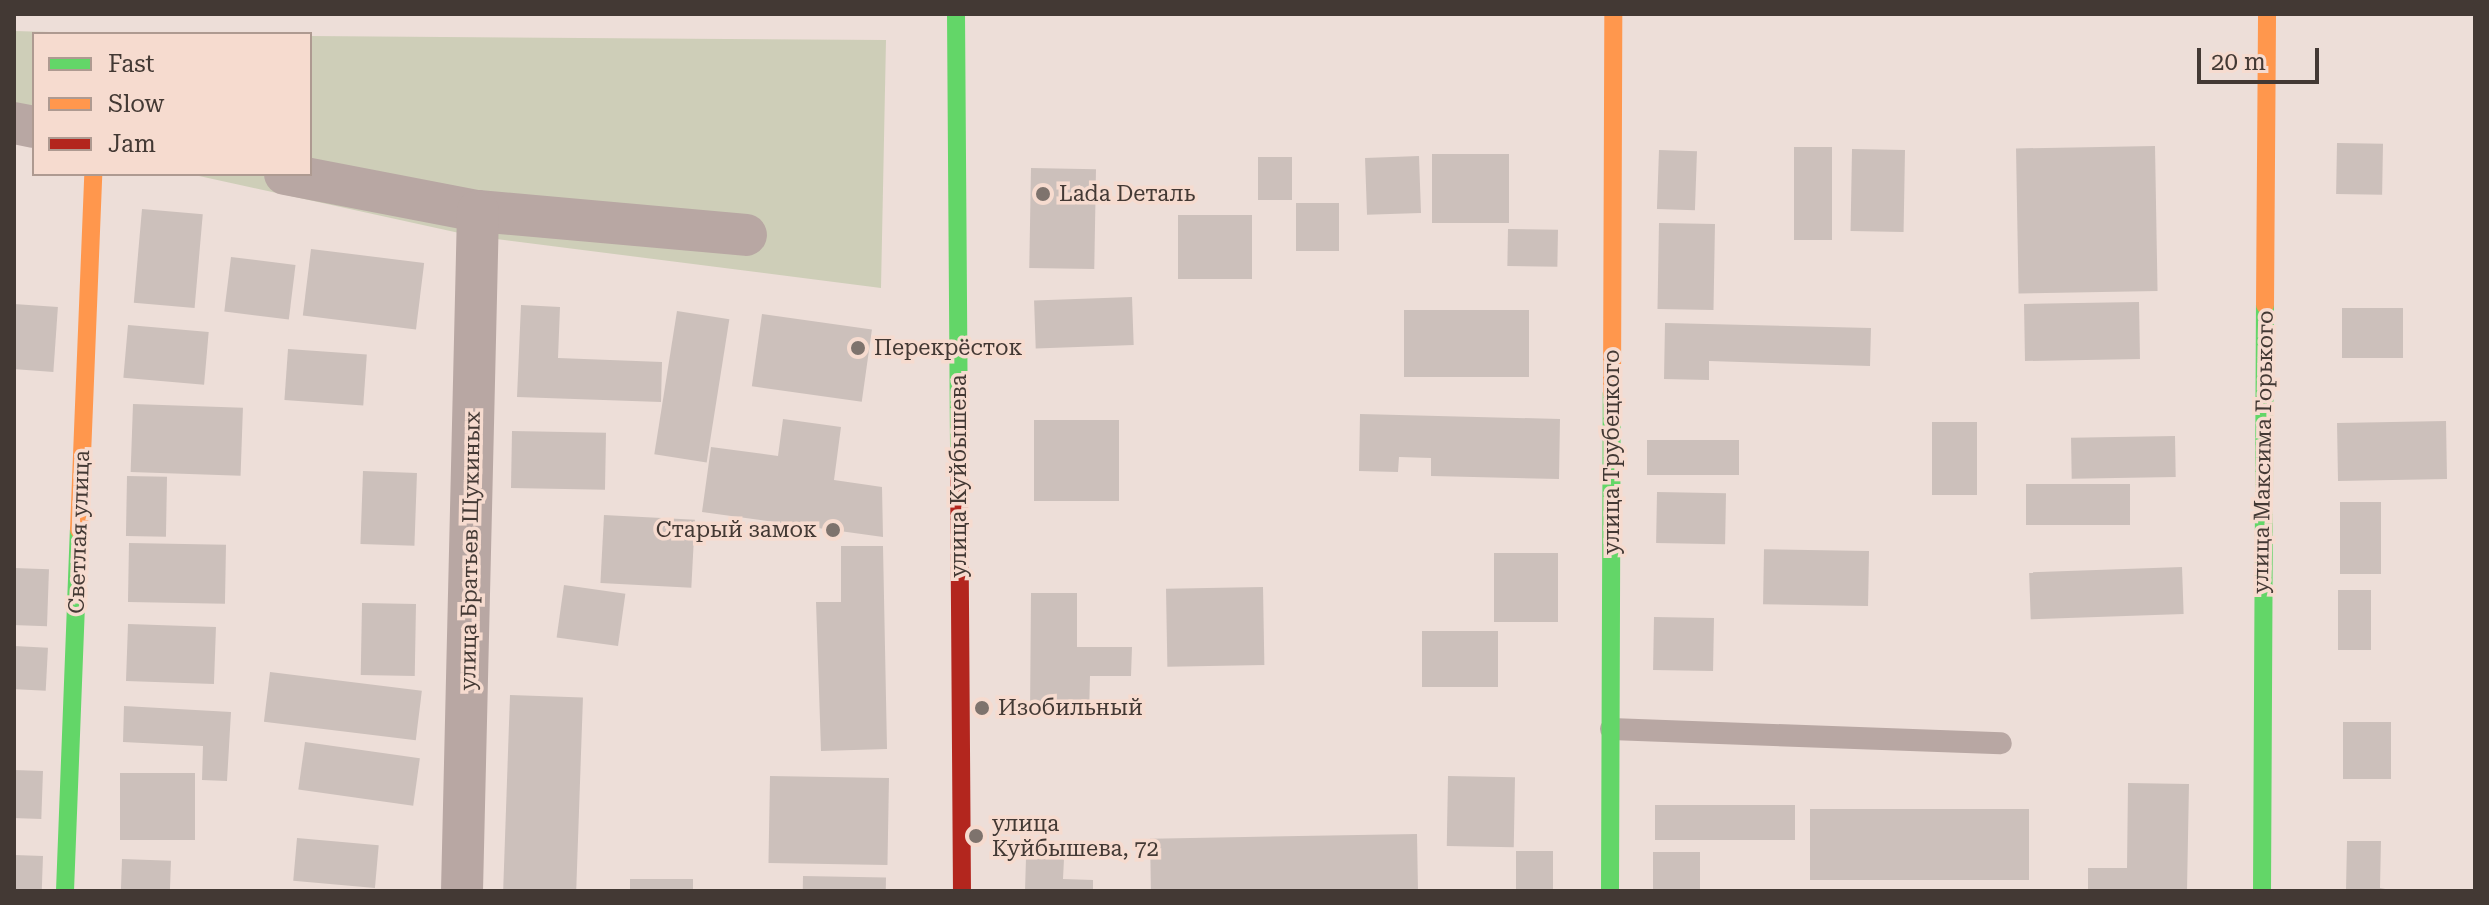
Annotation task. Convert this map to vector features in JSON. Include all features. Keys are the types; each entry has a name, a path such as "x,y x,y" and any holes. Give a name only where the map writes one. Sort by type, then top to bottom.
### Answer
{"street":[{"name":"улица Куйбышева","path":"956,14 962,891"},
{"name":"улица Трубецкого","path":"1610,891 1613,14"},
{"name":"улица Максима Горького","path":"2262,891 2267,14"},
{"name":"Светлая улица","path":"65,891 93,176"},
{"path":"295,176 478,211 746,235"},
{"name":"улица Братьев Щукиных","path":"462,891 478,211"}],"lane":[{"path":"1611,729 2001,743"}],"green space":[{"path":"14,31 50,32 32,32 32,140 14,135"},
{"path":"312,36 886,40 881,288 473,236 199,176 312,176"}],"building":[{"path":"2337,143 2383,144 2382,195 2336,194"},
{"path":"2155,146 2158,291 2019,293 2016,148"},
{"path":"1794,147 1832,147 1832,240 1794,240"},
{"path":"1852,149 1905,150 1904,232 1851,231"},
{"path":"1659,150 1697,151 1695,210 1657,209"},
{"path":"1432,154 1509,154 1509,223 1432,223"},
{"path":"1419,156 1421,213 1367,215 1365,158"},
{"path":"1258,157 1292,157 1292,200 1258,200"},
{"path":"1031,168 1096,169 1094,269 1029,268"},
{"path":"1296,203 1339,203 1339,251 1296,251"},
{"path":"142,209 203,214 195,308 134,303"},
{"path":"1178,215 1252,215 1252,279 1178,279"},
{"path":"1659,223 1715,224 1713,310 1657,309"},
{"path":"1508,229 1558,230 1557,267 1507,266"},
{"path":"311,249 424,263 416,329 303,316"},
{"path":"231,257 296,265 289,320 224,312"},
{"path":"1132,297 1134,345 1036,348 1034,300"},
{"path":"2139,302 2140,359 2025,361 2024,304"},
{"path":"14,304 58,307 53,372 14,369"},
{"path":"521,305 560,307 558,358 662,362 661,402 517,397"},
{"path":"2342,308 2403,308 2403,358 2342,358"},
{"path":"1404,310 1529,310 1529,377 1404,377"},
{"path":"677,311 729,319 707,463 654,454"},
{"path":"762,314 872,329 862,402 752,386"},
{"path":"1665,323 1871,328 1870,366 1709,361 1709,380 1664,379"},
{"path":"128,325 209,332 204,385 123,378"},
{"path":"288,349 367,355 363,405 284,400"},
{"path":"133,404 243,408 241,476 131,472"},
{"path":"1360,414 1560,419 1559,479 1431,476 1431,458 1399,457 1398,472 1359,471"},
{"path":"783,419 841,427 834,480 882,487 883,537 702,512 711,447 778,456"},
{"path":"1034,420 1119,420 1119,501 1034,501"},
{"path":"2446,421 2447,479 2338,481 2337,423"},
{"path":"1932,422 1977,422 1977,495 1932,495"},
{"path":"512,431 606,433 605,490 511,488"},
{"path":"2175,436 2176,477 2072,479 2071,438"},
{"path":"1647,440 1739,440 1739,475 1647,475"},
{"path":"363,471 417,473 414,546 360,544"},
{"path":"127,476 167,477 166,537 126,536"},
{"path":"2026,484 2130,484 2130,525 2026,525"},
{"path":"1657,492 1726,493 1725,544 1656,543"},
{"path":"2340,502 2381,502 2381,574 2340,574"},
{"path":"604,515 695,520 691,588 600,583"},
{"path":"129,543 226,545 225,604 128,602"},
{"path":"841,546 883,546 887,749 821,751 816,602 841,602"},
{"path":"1764,549 1869,551 1868,606 1763,604"},
{"path":"1494,553 1558,553 1558,622 1494,622"},
{"path":"2182,567 2184,614 2031,619 2029,572"},
{"path":"14,568 49,569 47,626 14,625"},
{"path":"564,585 625,594 618,646 557,637"},
{"path":"1263,587 1264,665 1167,667 1166,589"},
{"path":"2338,590 2371,590 2371,650 2338,650"},
{"path":"1031,593 1077,593 1077,647 1132,647 1131,676 1090,676 1089,715 1030,715"},
{"path":"362,603 416,604 415,676 361,675"},
{"path":"1654,617 1714,618 1713,671 1653,670"},
{"path":"128,624 216,627 214,684 126,681"},
{"path":"1422,631 1498,631 1498,687 1422,687"},
{"path":"14,646 48,648 46,691 14,689"},
{"path":"270,672 422,691 416,740 264,722"},
{"path":"510,695 583,698 576,891 503,891"},
{"path":"124,706 231,712 227,781 202,780 203,746 123,742"},
{"path":"2343,722 2391,722 2391,779 2343,779"},
{"path":"305,742 420,758 413,806 298,790"},
{"path":"14,770 43,771 41,819 14,818"},
{"path":"120,773 195,773 195,840 120,840"},
{"path":"770,776 889,778 887,865 768,863"},
{"path":"1448,776 1515,777 1514,847 1447,846"},
{"path":"2128,783 2189,784 2187,891 2088,891 2088,868 2127,868"},
{"path":"1655,805 1795,805 1795,840 1655,840"},
{"path":"1810,809 2029,809 2029,880 1810,880"},
{"path":"1417,834 1418,891 1151,891 1150,839"},
{"path":"297,838 379,845 375,888 293,881"},
{"path":"2347,841 2381,841 2380,888 2396,891 2346,891"},
{"path":"1516,851 1553,851 1553,891 1516,891"},
{"path":"1653,852 1700,852 1700,891 1653,891"},
{"path":"14,855 43,856 42,891 14,891"},
{"path":"1026,858 1064,859 1063,879 1093,880 1093,891 1025,891"},
{"path":"122,859 171,861 170,891 121,891"},
{"path":"803,876 886,877 886,891 803,891"},
{"path":"630,879 693,879 693,891 630,891"}],"traffic: fast":[{"path":"956,14 959,463"},
{"path":"2262,891 2265,305"},
{"path":"1610,891 1612,393"},
{"path":"65,891 79,530"}],"traffic: slow":[{"path":"1612,393 1613,14"},
{"path":"2265,305 2267,14"},
{"path":"79,530 93,176"}],"traffic: jam":[{"path":"959,463 962,891"}],"place":[{"name":"Lada Dеталь","path":"1043,194"},
{"name":"Перекрёсток","path":"858,348"},
{"name":"Старый замок","path":"833,530"},
{"name":"Изобильный","path":"982,708"},
{"name":"улица Куйбышева, 72","path":"976,836"}]}
